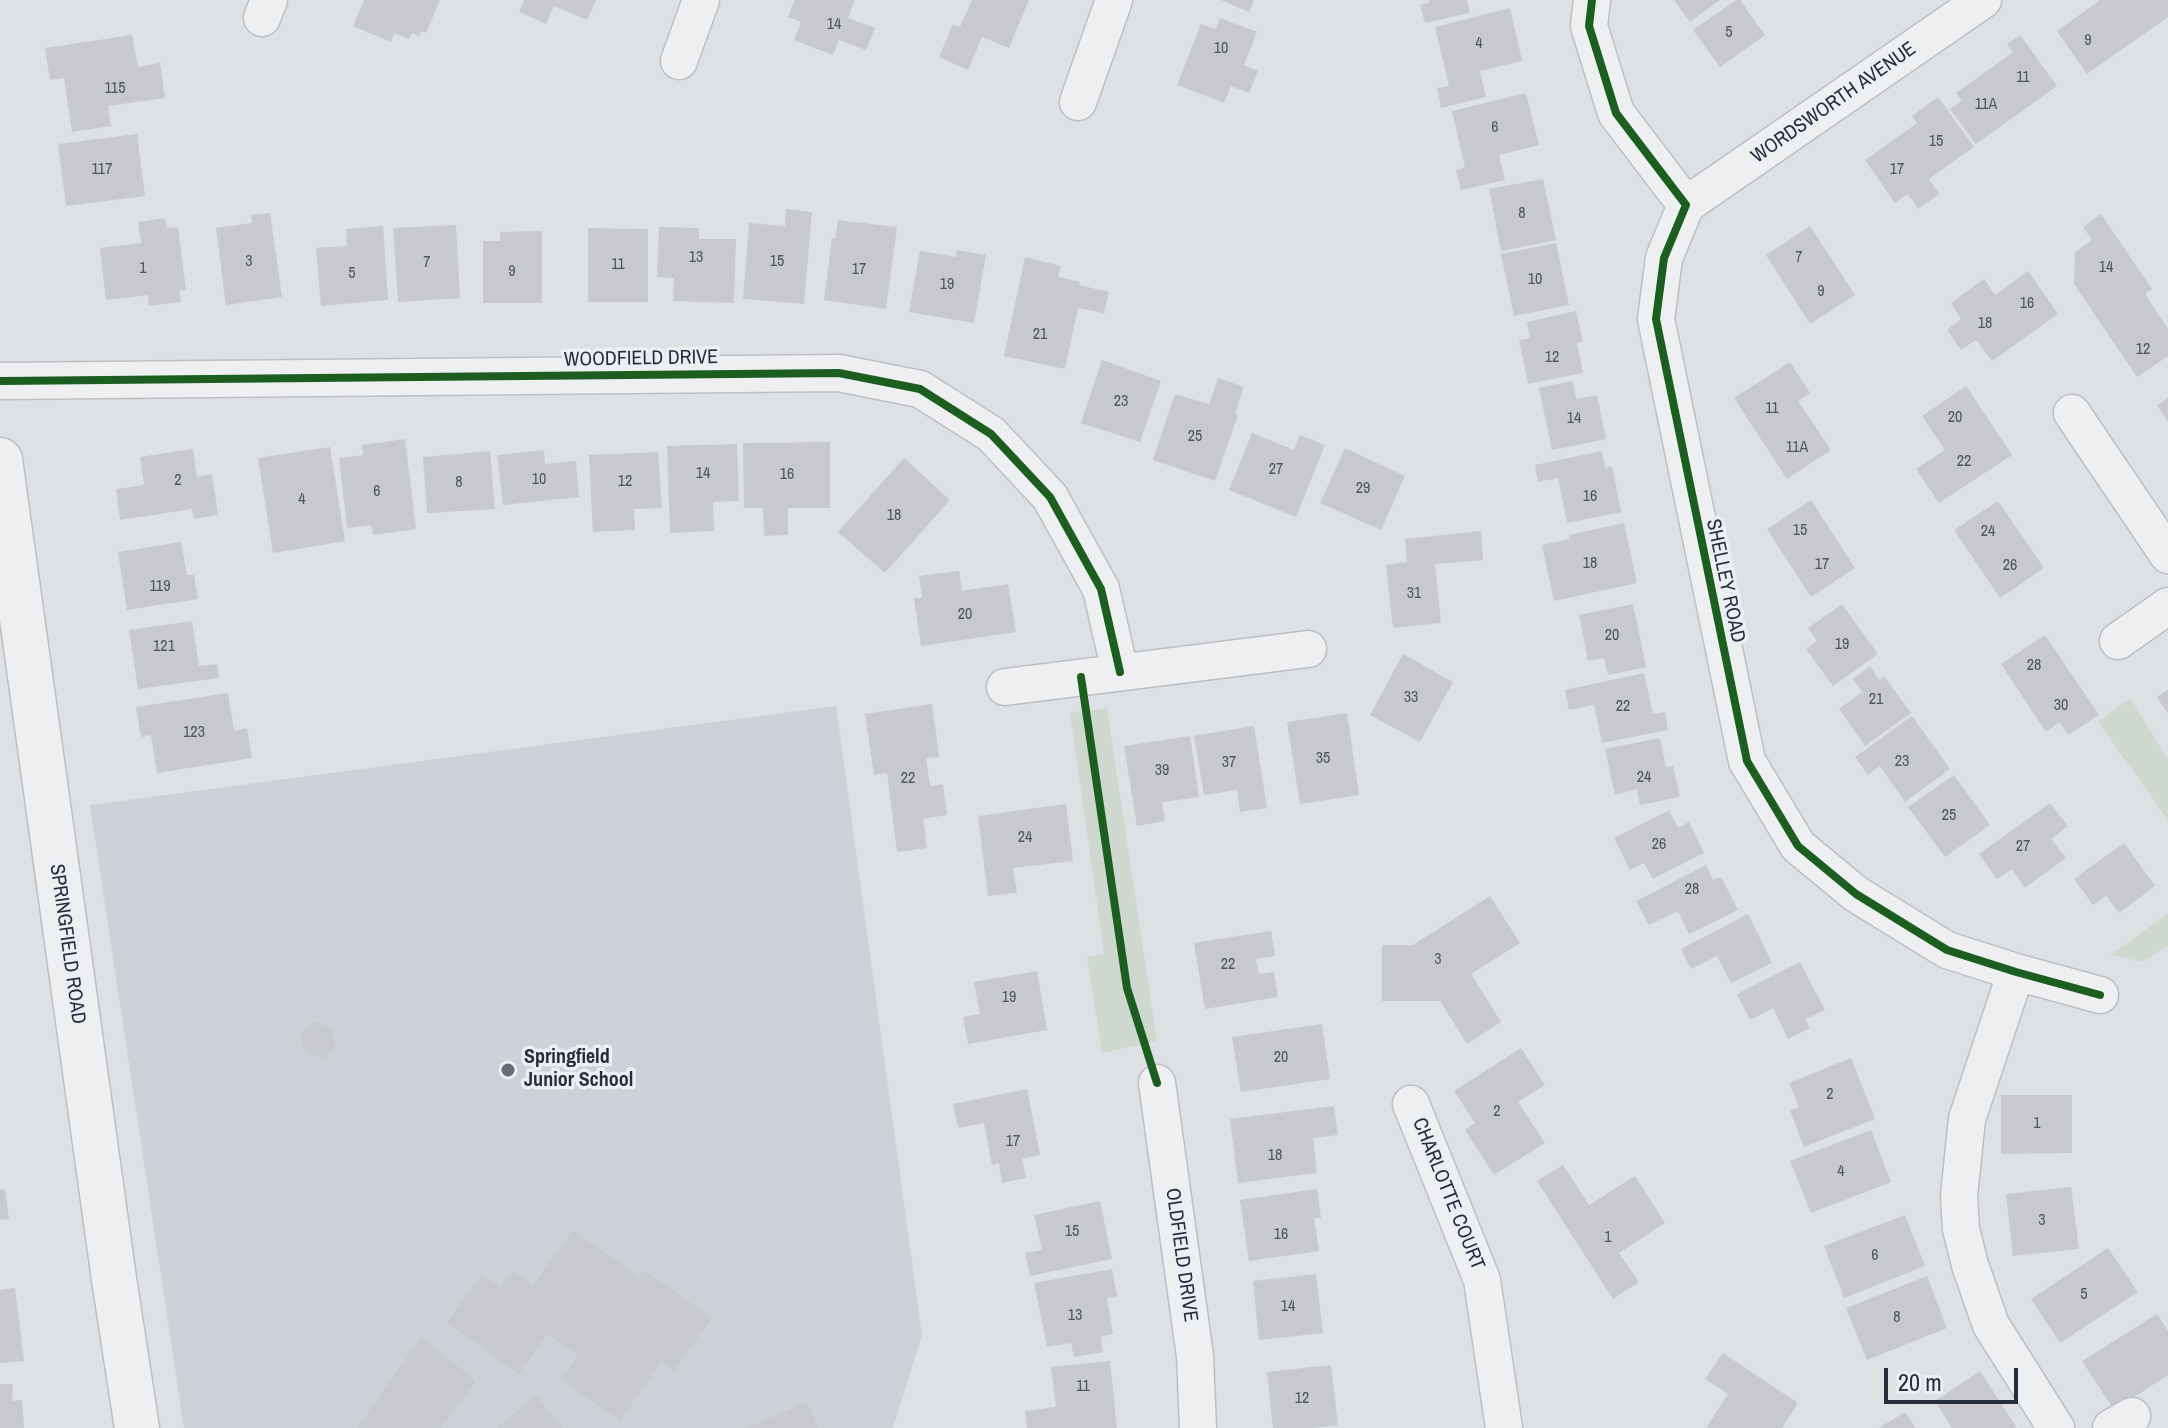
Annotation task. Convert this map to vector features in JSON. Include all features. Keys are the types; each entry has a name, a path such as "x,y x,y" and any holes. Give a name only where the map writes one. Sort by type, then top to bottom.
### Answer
{"street":[{"path":"679,61 701,0"},
{"path":"1078,102 1114,0"},
{"path":"1592,0 1589,26 1616,113 1686,205"},
{"name":"WORDSWORTH AVENUE","path":"1686,205 1983,0"},
{"name":"SHELLEY ROAD","path":"1686,205 1664,258 1656,319 1747,761 1798,846 1856,894 1947,950 2100,995"},
{"name":"WOODFIELD DRIVE","path":"0,381 839,373 920,389 991,434 1050,497 1101,589 1120,672"},
{"path":"2072,413 2168,555"},
{"name":"SPRINGFIELD ROAD","path":"0,460 137,1428"},
{"path":"2118,641 2168,606"},
{"path":"1005,687 1308,649"},
{"path":"2016,972 1967,1119 1959,1196 1961,1229 1991,1325 2056,1428"},
{"name":"OLDFIELD DRIVE","path":"1157,1083 1195,1356 1198,1428"},
{"name":"CHARLOTTE COURT","path":"1411,1104 1482,1280 1504,1428"}],"shaded area":[{"path":"2130,698 2168,759 2168,820 2098,722"},
{"name":"Springfield Junior School","path":"836,706 922,1335 893,1428 184,1428 90,805"},
{"path":"1107,708 1157,1041 1102,1053 1087,957 1104,954 1070,713"},
{"path":"2168,913 2168,945 2143,962 2111,955"}],"building":[{"path":"364,0 440,0 426,33 421,31 420,37 412,33 409,39 394,33 391,42 353,26"},
{"path":"524,0 596,0 587,20 554,6 546,24 519,12"},
{"path":"795,0 855,0 848,18 875,28 866,50 839,40 833,55 794,40 801,22 788,17"},
{"path":"972,0 1029,0 1009,48 982,37 968,70 939,57 953,24 960,27"},
{"path":"1221,0 1254,0 1249,12"},
{"path":"1429,0 1467,0 1470,13 1425,23 1420,5 1429,3"},
{"path":"1674,0 1720,0 1690,22"},
{"path":"1740,0 1765,35 1720,67 1693,30"},
{"path":"2100,0 2168,0 2168,17 2087,74 2057,31"},
{"path":"1510,8 1522,61 1480,71 1486,97 1441,108 1437,88 1449,86 1435,27"},
{"path":"1220,18 1257,32 1244,65 1258,71 1249,93 1231,86 1224,103 1177,85 1201,24 1216,29"},
{"path":"132,35 138,67 160,63 165,98 108,106 111,126 72,132 64,78 50,80 45,48"},
{"path":"2020,35 2057,86 1976,144 1950,109 1962,101 1956,93 2013,52 2007,44"},
{"path":"1526,93 1539,145 1499,155 1505,180 1461,190 1456,170 1465,167 1452,111"},
{"path":"1938,97 1974,147 1929,179 1939,194 1918,209 1908,194 1895,203 1865,160 1917,123 1912,116"},
{"path":"137,134 145,196 66,206 58,144"},
{"path":"1543,179 1556,240 1501,251 1489,189"},
{"path":"786,209 812,212 804,304 743,299 749,223 785,226"},
{"path":"270,213 282,297 226,305 216,228 252,223 251,215"},
{"path":"2101,214 2152,289 2145,294 2168,329 2168,356 2137,377 2074,284 2075,252 2092,240 2083,227"},
{"path":"165,218 167,228 178,227 186,290 179,291 181,302 149,306 148,295 106,300 100,248 141,243 138,222"},
{"path":"838,220 897,227 886,309 824,300 832,238 835,239"},
{"path":"456,225 460,298 398,302 393,228"},
{"path":"383,226 388,300 321,306 316,248 347,246 346,229"},
{"path":"1810,226 1855,295 1810,324 1766,255"},
{"path":"659,227 699,228 699,239 736,239 734,303 673,301 674,278 657,277"},
{"path":"588,228 648,229 648,302 588,302"},
{"path":"542,231 542,303 483,303 483,241 500,241 500,232"},
{"path":"1556,243 1569,305 1514,316 1501,254"},
{"path":"957,250 986,255 974,323 909,312 920,251 956,257"},
{"path":"1025,257 1061,266 1058,277 1109,292 1104,313 1078,308 1065,369 1004,356"},
{"path":"2028,271 2058,314 1992,361 1976,340 1961,350 1947,330 1961,319 1951,303 1984,279 1995,295"},
{"path":"1576,311 1583,342 1577,343 1583,373 1528,384 1519,340 1530,338 1527,322"},
{"path":"1102,360 1161,381 1140,442 1081,423"},
{"path":"1790,362 1810,393 1798,401 1831,450 1787,479 1734,398"},
{"path":"1218,378 1244,387 1235,414 1238,415 1215,481 1153,460 1175,394 1209,404"},
{"path":"1573,381 1576,399 1597,395 1606,439 1552,450 1539,388"},
{"path":"1966,386 2012,455 1939,503 1916,469 1945,450 1922,416"},
{"path":"2168,398 2168,422 2157,405"},
{"path":"1252,433 1294,450 1300,435 1325,445 1296,517 1229,490"},
{"path":"405,439 416,529 373,535 371,525 347,528 339,458 363,455 362,445"},
{"path":"830,442 830,508 788,508 788,535 764,536 763,508 744,508 743,443"},
{"path":"737,444 739,501 713,502 714,531 670,533 667,446"},
{"path":"330,447 345,541 273,553 258,458"},
{"path":"1345,448 1405,476 1381,530 1320,503"},
{"path":"193,449 197,477 212,474 218,515 194,519 192,509 120,520 116,489 144,485 140,457"},
{"path":"544,450 545,464 576,461 579,497 503,505 497,455"},
{"path":"490,451 495,509 427,513 423,457"},
{"path":"1602,451 1605,468 1612,466 1621,512 1567,523 1558,478 1538,482 1535,465"},
{"path":"658,452 662,508 634,509 635,530 593,532 589,455"},
{"path":"904,458 950,500 885,573 838,532"},
{"path":"1811,500 1855,568 1811,597 1767,529"},
{"path":"1998,501 2044,568 2000,598 1954,530"},
{"path":"1624,523 1637,583 1554,601 1542,545 1570,539 1569,535"},
{"path":"1481,531 1483,560 1435,564 1441,623 1393,628 1386,565 1407,562 1405,539"},
{"path":"181,542 187,575 194,575 198,599 127,610 118,552"},
{"path":"959,571 962,591 1008,584 1016,632 921,646 914,598 922,598 919,576"},
{"path":"1633,604 1646,667 1608,675 1604,658 1588,661 1579,615"},
{"path":"1842,604 1878,654 1833,686 1806,649 1817,641 1808,628"},
{"path":"192,621 199,666 217,664 219,678 138,689 129,630"},
{"path":"2045,635 2099,715 2068,735 2060,722 2046,732 2001,664"},
{"path":"1403,654 1453,682 1420,742 1370,715"},
{"path":"1870,666 1879,680 1884,676 1911,713 1865,746 1839,709 1862,692 1853,679"},
{"path":"1644,673 1653,714 1665,712 1668,730 1602,743 1594,705 1569,710 1565,690"},
{"path":"2168,690 2168,714 2157,697"},
{"path":"228,693 234,731 247,728 252,758 157,773 151,735 141,737 136,707"},
{"path":"932,704 939,757 926,758 930,786 943,784 947,815 923,819 927,848 897,852 887,773 874,775 865,714"},
{"path":"1347,713 1359,795 1300,804 1287,722"},
{"path":"1912,716 1950,769 1905,802 1880,766 1868,775 1855,757"},
{"path":"1254,726 1267,808 1240,812 1237,790 1204,795 1194,736"},
{"path":"1190,736 1199,797 1162,802 1165,821 1137,826 1124,746"},
{"path":"1660,738 1666,767 1673,766 1680,797 1640,805 1637,789 1615,795 1605,749"},
{"path":"1954,775 1990,825 1945,857 1908,807"},
{"path":"2050,803 2068,826 2051,839 2066,858 2025,888 2012,869 1997,879 1979,854"},
{"path":"1066,804 1073,861 1013,868 1017,893 988,896 978,816"},
{"path":"1669,810 1678,828 1689,822 1704,853 1653,879 1644,863 1630,870 1614,838"},
{"path":"2124,843 2155,886 2119,913 2106,896 2093,905 2074,879"},
{"path":"1706,865 1713,880 1721,877 1738,910 1689,934 1678,911 1649,925 1636,901"},
{"path":"1490,896 1520,943 1471,974 1501,1022 1467,1044 1440,1001 1382,1001 1382,945 1413,945"},
{"path":"1748,914 1772,963 1731,983 1717,956 1691,969 1681,949"},
{"path":"1271,931 1275,956 1256,959 1259,974 1274,972 1278,997 1205,1009 1194,943"},
{"path":"1800,962 1825,1010 1805,1019 1810,1028 1788,1039 1773,1008 1750,1020 1737,994"},
{"path":"1037,971 1047,1030 968,1044 963,1017 980,1014 974,982"},
{"path":"313,1022 331,1027 336,1045 323,1058 305,1052 300,1034"},
{"path":"1322,1024 1330,1079 1241,1092 1232,1037"},
{"path":"1521,1048 1545,1085 1518,1102 1545,1143 1494,1175 1465,1130 1475,1123 1454,1091"},
{"path":"1851,1058 1875,1119 1804,1147 1790,1110 1799,1107 1789,1083"},
{"path":"1027,1089 1040,1155 1022,1159 1026,1178 1002,1183 999,1163 992,1165 984,1123 958,1128 953,1104"},
{"path":"2001,1095 2072,1095 2072,1153 2001,1154"},
{"path":"1334,1106 1338,1135 1313,1138 1317,1173 1238,1183 1230,1119"},
{"path":"1871,1130 1891,1182 1811,1213 1790,1161"},
{"path":"1563,1165 1589,1205 1635,1176 1665,1223 1619,1253 1639,1282 1613,1299 1537,1181"},
{"path":"2071,1187 2079,1249 2013,1256 2006,1194"},
{"path":"5,1189 9,1219 0,1220 0,1190"},
{"path":"1317,1189 1321,1218 1314,1218 1319,1251 1249,1261 1240,1200"},
{"path":"1100,1201 1112,1259 1030,1276 1025,1253 1042,1250 1034,1215"},
{"path":"1905,1215 1925,1266 1844,1298 1824,1246"},
{"path":"573,1230 639,1277 644,1270 712,1318 674,1371 661,1362 620,1421 561,1379 578,1355 547,1334 519,1374 447,1323 481,1275 500,1287 513,1271 533,1286"},
{"path":"2108,1248 2138,1292 2060,1343 2031,1299"},
{"path":"1112,1269 1117,1296 1107,1298 1113,1334 1101,1337 1103,1352 1074,1357 1071,1343 1047,1347 1034,1283"},
{"path":"1316,1274 1323,1333 1259,1340 1253,1281"},
{"path":"1927,1276 1947,1328 1867,1360 1846,1308"},
{"path":"15,1288 24,1361 0,1363 0,1290"},
{"path":"2157,1314 2168,1331 2168,1375 2114,1410 2082,1361"},
{"path":"421,1337 476,1381 441,1428 357,1428"},
{"path":"1723,1353 1798,1403 1782,1428 1706,1428 1728,1394 1705,1379"},
{"path":"1110,1361 1117,1428 1027,1428 1025,1411 1056,1407 1051,1367"},
{"path":"1331,1365 1338,1425 1273,1428 1267,1372"},
{"path":"1980,1371 2017,1428 1952,1428 1935,1401"},
{"path":"0,1384 13,1384 12,1401 22,1400 24,1428 0,1428"},
{"path":"536,1395 563,1428 497,1428"},
{"path":"807,1402 818,1428 746,1428"},
{"path":"1905,1412 1916,1428 1879,1428"}],"cycle path":[{"path":"1592,0 1589,26 1616,113 1686,205 1664,258 1656,319 1747,761 1798,846 1856,894 1947,950 2100,995"},
{"path":"0,381 839,373 920,389 991,434 1050,497 1101,589 1120,672"},
{"path":"1081,677 1127,988 1157,1083"}],"place":[{"name":"Springfield Junior School","path":"508,1070"}]}
